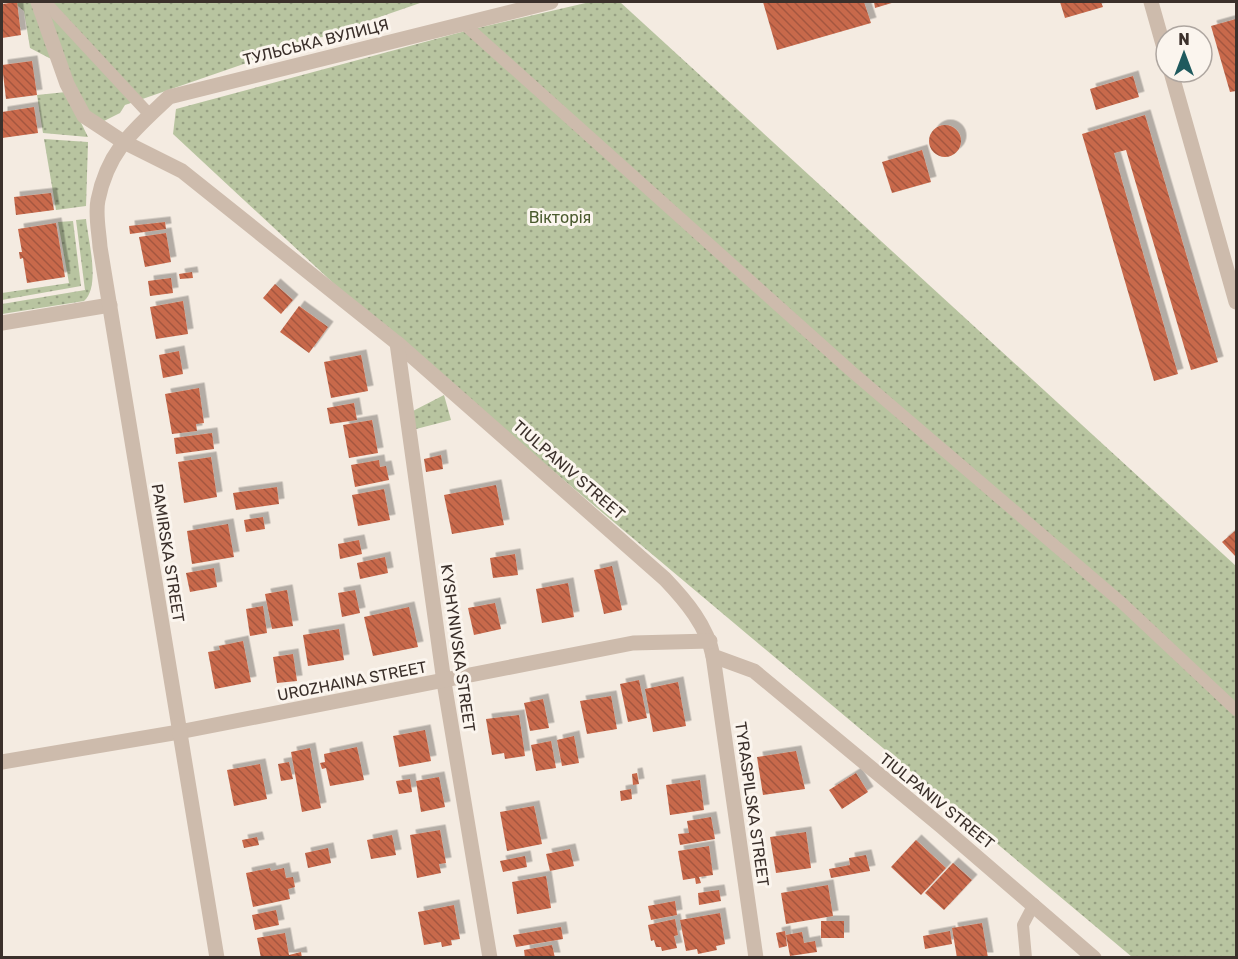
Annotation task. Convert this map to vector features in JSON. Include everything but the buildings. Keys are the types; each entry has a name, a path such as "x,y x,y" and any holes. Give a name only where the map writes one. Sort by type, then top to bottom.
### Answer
{"street":[{"name":"TIULPANIV STREET","path":"38,2 67,84 84,116 122,141 182,171 397,343 665,579 687,603 710,641 713,656 754,671 1095,957"},
{"name":"ТУЛЬСЬКА ВУЛИЦЯ","path":"113,156 122,141 169,97 551,2"},
{"path":"1151,2 1157,24"},
{"path":"1174,84 1236,302"},
{"name":"PAMIRSKA STREET","path":"113,156 98,201 100,247 217,957"},
{"path":"2,323 110,305"},
{"name":"KYSHYNIVSKA STREET","path":"397,343 444,682 490,957"},
{"name":"UROZHAINA STREET","path":"2,762 179,732 444,682 633,643 710,641"},
{"name":"TYRASPILSKA STREET","path":"713,656 756,957"}],"lane":[{"path":"45,2 150,115"},
{"path":"465,25 851,371 1122,603 1236,710"},
{"path":"1026,957 1023,925 1034,904"}],"green space":[{"path":"13,2 423,2 125,105 120,113 104,121 90,114 53,60 30,48 24,11"},
{"name":"Вікторія","path":"590,2 620,2 1236,566 1236,957 1132,957 373,320 173,134 176,109 469,30"},
{"path":"66,92 88,137 43,133 37,95"},
{"path":"44,139 88,142 86,206 56,210"},
{"path":"86,219 93,274 89,294 84,301 2,314 2,304 85,290 76,220"},
{"path":"73,221 81,286 2,300 2,293 69,283 58,222"},
{"path":"444,395 451,420 416,429 411,412"}]}
